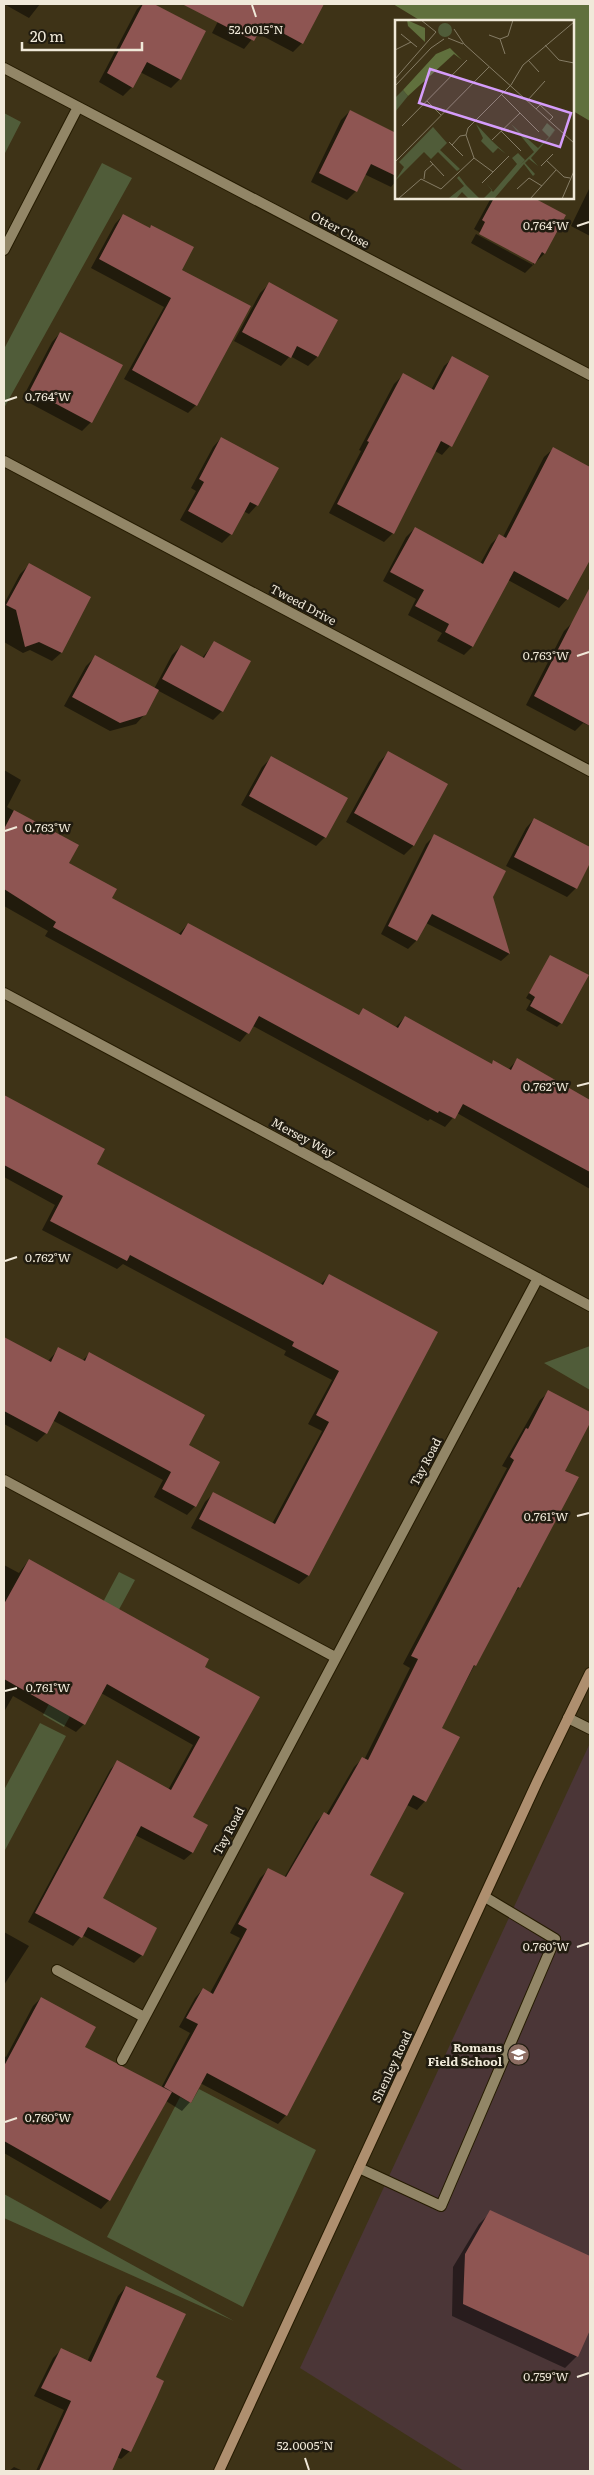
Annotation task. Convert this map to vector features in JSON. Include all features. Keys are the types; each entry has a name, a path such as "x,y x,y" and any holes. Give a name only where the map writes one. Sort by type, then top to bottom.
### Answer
{"street":[{"name":"Otter Close","path":"4,68 590,375"},
{"path":"4,250 78,107"},
{"name":"Tweed Drive","path":"4,461 590,771"},
{"name":"Mersey Way","path":"4,993 590,1306"},
{"name":"Tay Road","path":"122,2060 538,1278"},
{"path":"4,1480 335,1658"},
{"name":"Shenley Road","path":"219,2471 484,1898 590,1674"},
{"path":"568,1718 590,1729"},
{"path":"359,2168 442,2206 555,1939 484,1898"},
{"path":"57,1970 144,2017"}],"shaded area":[{"name":"Romans Field School","path":"590,1743 590,2471 464,2471 300,2368"}],"green space":[{"path":"393,4 590,4 590,121 574,112 574,20 419,20"},
{"path":"4,113 21,122 4,155"},
{"path":"102,163 132,178 4,408 4,349"},
{"path":"590,1346 590,1390 544,1363"},
{"path":"119,1572 135,1580 85,1672 92,1676 64,1727 43,1715"},
{"path":"40,1723 66,1736 4,1852 4,1790"},
{"path":"199,2089 316,2150 243,2307 107,2237 180,2097 191,2103"},
{"path":"4,2194 234,2321 4,2218"}],"building":[{"path":"143,4 154,4 206,31 181,80 147,62 133,88 107,73"},
{"path":"182,4 324,4 303,44 264,23 254,41"},
{"path":"350,110 395,132 395,176 371,164 357,192 319,173"},
{"path":"493,199 536,199 566,215 545,254 542,252 535,264 479,234 485,222 482,220"},
{"path":"123,214 150,228 151,225 194,247 182,270 251,306 197,406 132,370 171,298 99,259"},
{"path":"269,282 338,320 318,357 297,346 291,358 242,332"},
{"path":"60,332 123,365 92,423 30,390"},
{"path":"452,356 489,376 452,447 441,441 394,534 337,504 369,442 367,441 403,373 434,390"},
{"path":"221,437 279,468 258,506 250,502 232,535 188,511 204,482 199,479"},
{"path":"553,447 590,467 590,560 568,600 514,571 473,647 445,632 449,624 415,606 424,590 390,572 415,527 483,564 499,534 506,538"},
{"path":"29,563 91,597 62,653 39,642 25,647 16,610 6,605"},
{"path":"590,587 590,726 534,696"},
{"path":"214,641 251,661 223,712 162,679 181,645 204,658"},
{"path":"95,655 159,690 146,715 120,723 72,697"},
{"path":"388,751 448,784 414,846 354,813"},
{"path":"271,756 348,798 326,838 249,796"},
{"path":"14,810 79,845 69,863 117,889 112,898 181,935 188,923 359,1015 363,1008 398,1028 405,1016 492,1064 493,1060 511,1070 517,1058 590,1100 590,1172 463,1104 455,1119 439,1111 438,1113 259,1016 249,1034 53,927 56,922 4,889 4,829"},
{"path":"534,818 590,847 590,863 577,889 514,857"},
{"path":"434,834 506,871 493,897 510,954 432,914 417,941 388,926"},
{"path":"550,955 589,975 562,1024 530,1006 535,997 529,993"},
{"path":"4,1095 105,1149 97,1164 323,1285 329,1274 438,1332 309,1576 199,1519 213,1492 275,1524 329,1422 316,1415 339,1371 292,1346 294,1342 130,1255 127,1261 50,1221 63,1196 4,1165"},
{"path":"4,1337 51,1362 58,1347 85,1361 89,1352 205,1415 189,1445 220,1462 196,1507 162,1489 171,1472 59,1411 47,1434 4,1411"},
{"path":"548,1390 590,1412 590,1423 565,1471 579,1477 520,1588 518,1587 476,1666 474,1665 442,1728 460,1737 426,1802 413,1795 370,1875 404,1893 287,2116 207,2073 191,2103 164,2087 198,2024 186,2018 203,1988 213,1994 247,1929 238,1924 268,1868 286,1877 324,1812 329,1815 362,1757 368,1760 418,1659 411,1656 514,1460 510,1457 526,1428 528,1429"},
{"path":"29,1559 209,1659 205,1667 260,1697 193,1817 208,1825 193,1853 141,1826 103,1898 157,1928 143,1956 88,1927 82,1938 35,1913 117,1760 171,1790 200,1737 107,1684 85,1725 4,1679 4,1604"},
{"path":"41,1997 96,2027 85,2047 172,2092 110,2201 4,2141 4,2066"},
{"path":"490,2210 590,2256 590,2330 578,2357 463,2304 465,2254"},
{"path":"126,2286 186,2314 156,2377 164,2381 157,2397 131,2452 122,2448 112,2471 39,2471 71,2401 41,2388 61,2348 91,2362"}],"place":[{"name":"Romans Field School","path":"518,2055"}]}
